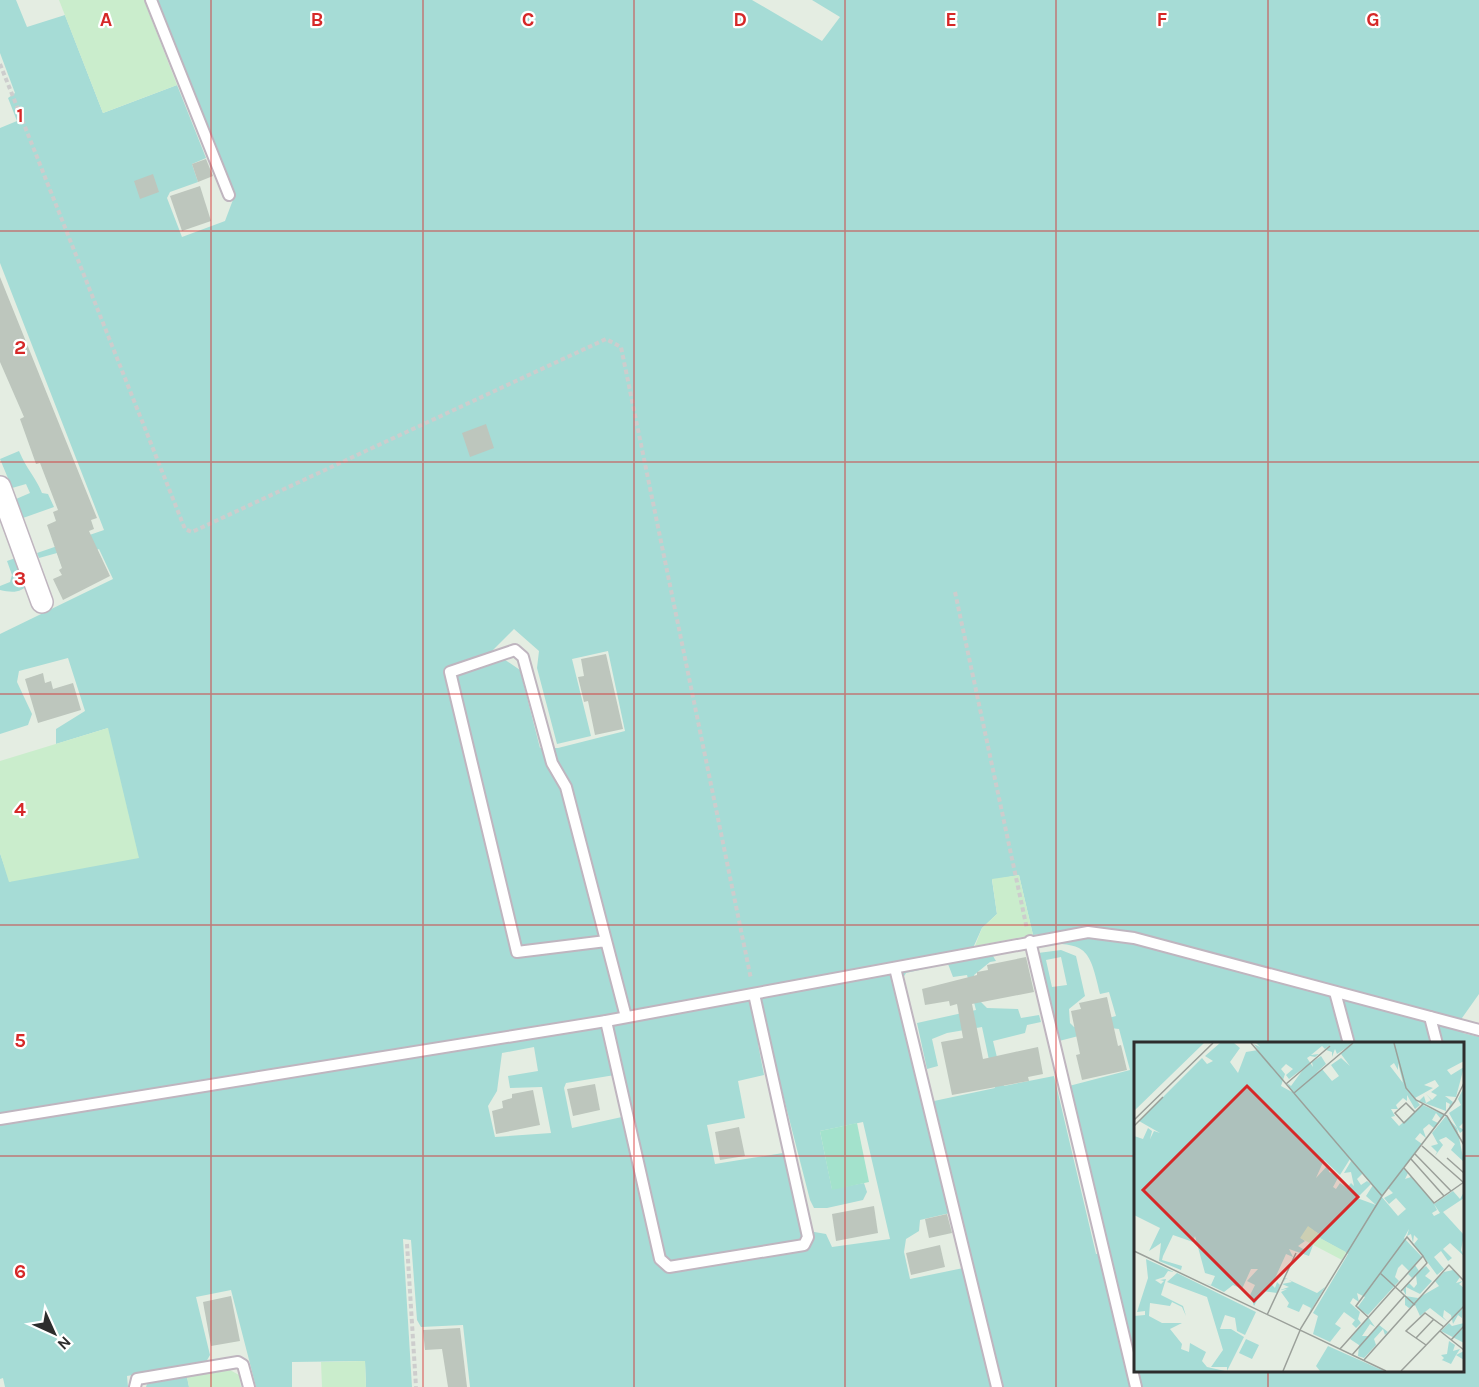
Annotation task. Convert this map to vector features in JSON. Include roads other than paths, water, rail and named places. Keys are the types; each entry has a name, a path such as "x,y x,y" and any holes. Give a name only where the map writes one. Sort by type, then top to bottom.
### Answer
{"street":[{"path":"0,487 42,602"}],"lane":[{"path":"151,0 229,195"},
{"path":"606,941 517,952 450,672 514,650 523,657 552,763 566,787 626,1017"},
{"path":"0,1119 606,1021 1088,932 1134,938 1479,1030"},
{"path":"1030,941 1136,1387"},
{"path":"895,968 997,1387"},
{"path":"1335,992 1348,1042"},
{"path":"606,1021 660,1259 669,1267 804,1245 808,1237 754,994"},
{"path":"1430,1017 1436,1042"},
{"path":"135,1387 137,1379 238,1362 243,1365 249,1387"}]}
